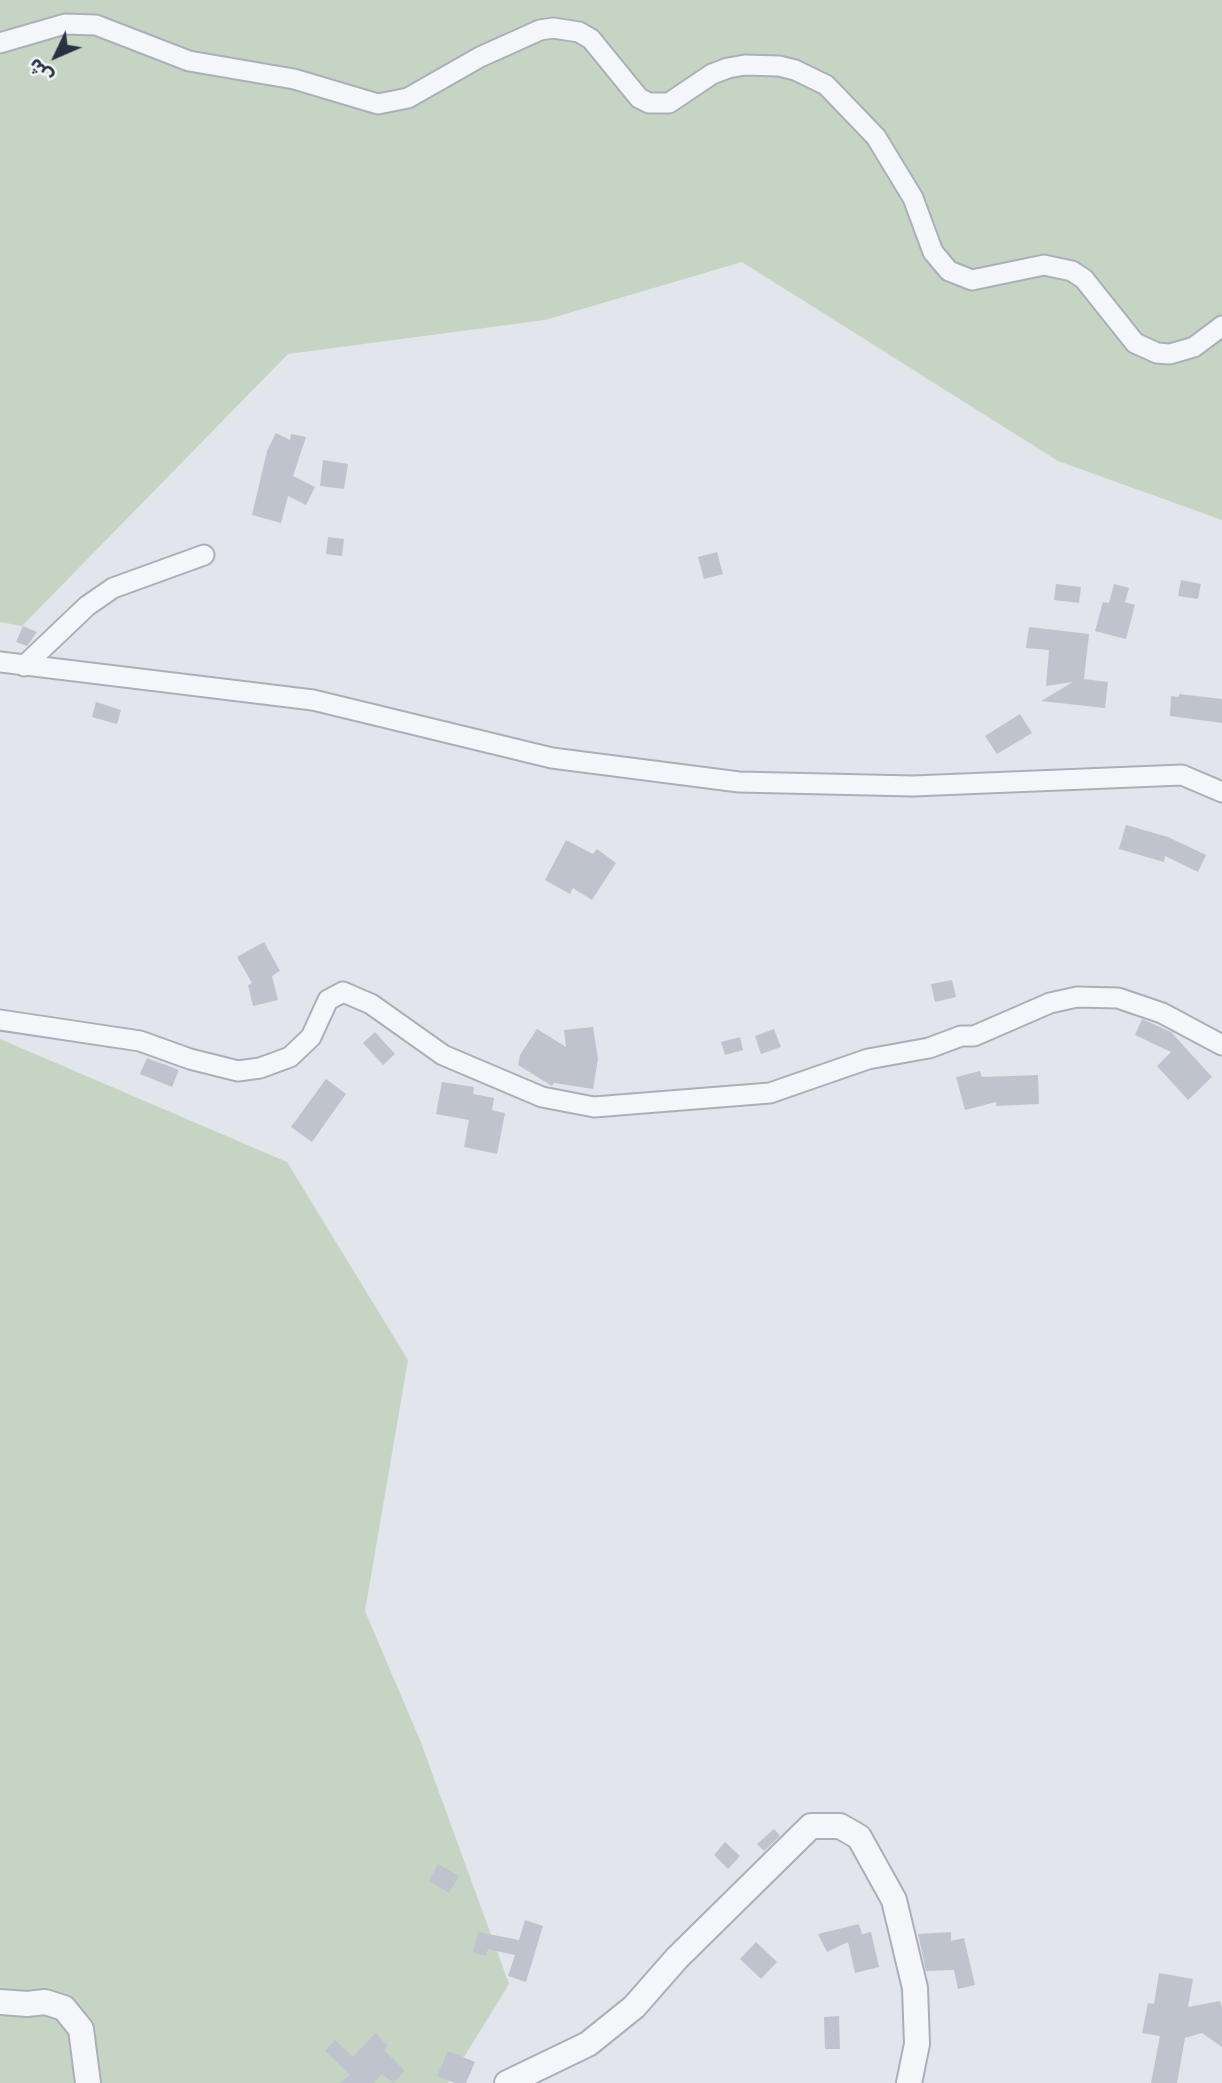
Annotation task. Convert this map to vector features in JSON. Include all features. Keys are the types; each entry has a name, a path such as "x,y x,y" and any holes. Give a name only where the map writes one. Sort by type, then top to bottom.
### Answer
{"street":[{"path":"0,43 65,24 96,24 189,61 294,79 379,104 408,98 480,57 540,30 554,28 579,32 591,39 639,98 659,105 669,103 712,74 728,68 745,65 779,66 795,70 826,85 876,137 913,198 933,252 949,271 972,280 1044,265 1072,271 1084,279 1135,342 1157,353 1170,354 1194,347 1222,326"},
{"path":"24,666 87,606 113,588 204,555"},
{"path":"0,662 313,700 552,758 739,782 913,786 1182,775 1222,792"},
{"path":"0,1020 140,1041 190,1059 238,1071 260,1068 290,1058 311,1037 328,1000 343,992 370,1004 443,1055 542,1097 594,1107 770,1093 868,1059 929,1048 961,1036 974,1036 1050,1003 1077,997 1118,998 1162,1013 1222,1045"},
{"path":"507,2083 588,2045 634,2007 677,1958 811,1826 841,1826 859,1837 894,1900 915,1988 918,2044 909,2083"},
{"path":"0,2001 45,2002 64,2008 81,2029 88,2083"}],"green space":[{"path":"0,0 1222,0 1222,520 1058,461 742,262 545,320 288,354 22,626 0,622"},
{"path":"0,1039 287,1162 408,1360 365,1611 420,1740 509,1984 448,2083 0,2083"}],"building":[{"path":"276,433 290,440 291,434 306,437 293,476 315,487 306,505 288,496 281,523 252,515 267,451"},
{"path":"323,460 348,464 344,489 320,486"},
{"path":"328,537 344,539 342,556 326,554"},
{"path":"717,552 723,574 704,579 698,557"},
{"path":"1181,580 1201,584 1198,599 1178,596"},
{"path":"1056,584 1081,587 1079,603 1054,600"},
{"path":"1114,584 1129,588 1125,602 1135,605 1126,639 1095,631 1103,602 1109,603"},
{"path":"23,626 37,632 27,646 16,642"},
{"path":"1029,627 1089,634 1084,679 1108,682 1105,708 1041,701 1073,682 1046,686 1049,650 1026,648"},
{"path":"1179,694 1222,699 1222,723 1170,716 1171,696 1179,697"},
{"path":"96,702 121,710 117,724 92,717"},
{"path":"1020,714 1032,733 997,754 985,736"},
{"path":"1126,825 1168,837 1206,855 1198,872 1165,856 1164,862 1119,849"},
{"path":"566,840 593,854 597,849 616,863 592,900 573,888 570,894 545,880"},
{"path":"264,942 280,971 272,976 278,1000 253,1006 248,985 252,983 237,957"},
{"path":"952,980 956,997 935,1002 931,984"},
{"path":"1142,1019 1171,1032 1212,1077 1188,1100 1157,1066 1171,1052 1135,1035"},
{"path":"593,1027 598,1059 593,1089 554,1083 552,1086 518,1065 520,1055 537,1029 566,1047 564,1030"},
{"path":"774,1029 781,1047 761,1054 755,1036"},
{"path":"375,1032 395,1054 383,1065 363,1043"},
{"path":"740,1037 743,1050 725,1055 721,1042"},
{"path":"147,1058 179,1070 172,1087 140,1074"},
{"path":"980,1071 982,1077 1038,1075 1039,1104 996,1106 996,1102 965,1110 956,1077"},
{"path":"326,1079 346,1094 312,1142 291,1127"},
{"path":"442,1082 474,1087 473,1094 494,1098 492,1110 505,1113 497,1154 464,1147 469,1120 436,1114"},
{"path":"774,1829 780,1836 764,1851 757,1844"},
{"path":"725,1842 740,1856 728,1869 714,1855"},
{"path":"438,1864 459,1876 449,1893 429,1881"},
{"path":"525,1920 543,1926 526,1982 508,1976 515,1955 488,1949 486,1956 473,1953 478,1932 519,1940"},
{"path":"859,1924 862,1934 871,1932 879,1967 855,1973 848,1942 827,1952 818,1934"},
{"path":"951,1932 951,1941 964,1938 975,1985 958,1989 954,1970 926,1971 918,1934"},
{"path":"756,1942 777,1962 761,1979 740,1959"},
{"path":"1159,1973 1193,1979 1188,2007 1220,2001 1222,2008 1222,2047 1202,2033 1185,2038 1177,2083 1151,2083 1160,2036 1142,2033 1148,2003 1154,2004"},
{"path":"839,2016 840,2049 825,2049 824,2017"},
{"path":"375,2033 388,2046 384,2050 405,2071 393,2083 382,2074 374,2083 340,2083 350,2075 325,2051 335,2040 353,2057"},
{"path":"448,2051 475,2062 466,2083 455,2083 437,2076"}]}
